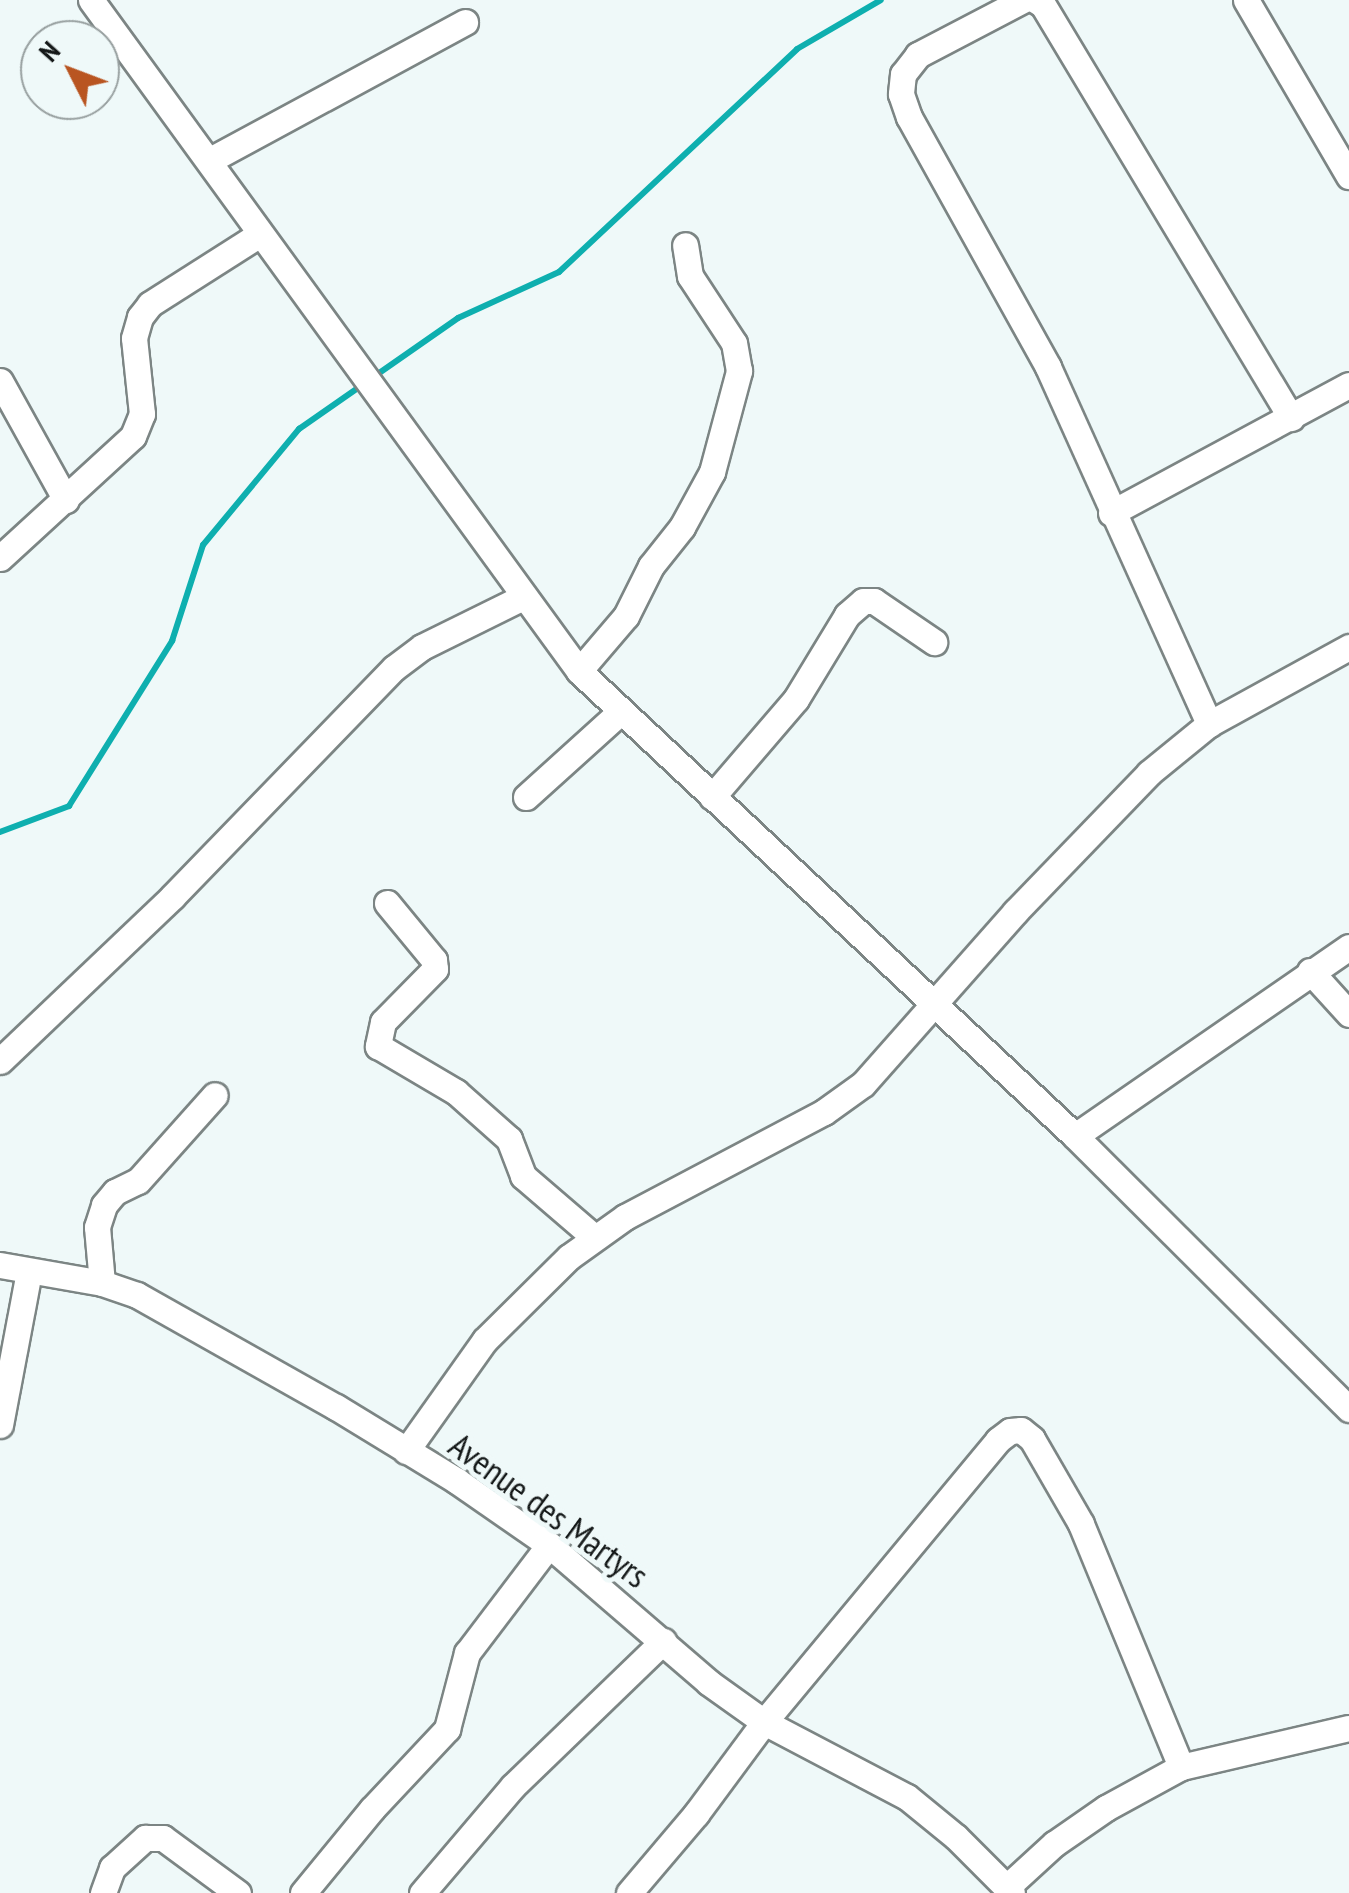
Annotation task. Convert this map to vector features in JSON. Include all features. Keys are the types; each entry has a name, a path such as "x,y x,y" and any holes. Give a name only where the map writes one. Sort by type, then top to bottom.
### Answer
{"street":[{"path":"91,0 579,671 1075,1136 1349,1409"},
{"path":"1023,0 918,54 902,74 900,94 908,117 1048,367 1210,724"},
{"path":"1035,0 1043,5 1291,418"},
{"path":"1246,0 1349,176"},
{"path":"210,160 465,22"},
{"path":"0,558 134,436 142,414 134,338 140,317 150,304 260,234"},
{"path":"579,671 626,616 651,566 682,527 712,472 739,371 734,344 690,276 685,245"},
{"path":"0,381 66,500"},
{"path":"1111,513 1349,385"},
{"path":"0,1060 172,898 394,668 422,647 522,596"},
{"path":"712,796 796,700 847,615 862,601 874,601 934,642"},
{"path":"406,1450 485,1340 594,1237 683,1184 824,1112 863,1084 931,1004 1150,773 1210,724 1349,647"},
{"path":"526,797 620,712"},
{"path":"387,903 434,960 435,969 384,1022 378,1046 456,1092 508,1140 523,1176 594,1237"},
{"path":"1075,1136 1349,947"},
{"path":"1310,972 1349,1014"},
{"path":"102,1284 96,1227 104,1205 147,1172 216,1095"},
{"name":"Avenue des Martyrs","path":"0,1265 102,1284 171,1314 406,1450 549,1545 764,1722 907,1798 956,1837 1009,1890"},
{"path":"0,1425 28,1272"},
{"path":"629,1893 696,1814 764,1722 998,1440 1021,1430 1043,1454 1081,1524 1180,1767"},
{"path":"303,1893 372,1809 447,1729 468,1654 549,1545"},
{"path":"422,1893 513,1786 663,1641"},
{"path":"1009,1890 1054,1844 1106,1808 1180,1767 1349,1728"},
{"path":"103,1893 112,1868 146,1838 162,1838 238,1893"}],"waterway":[{"path":"372,378 458,318 559,272 797,49 881,0"},
{"path":"0,832 69,806 172,641 203,545 299,429 362,385"}]}
